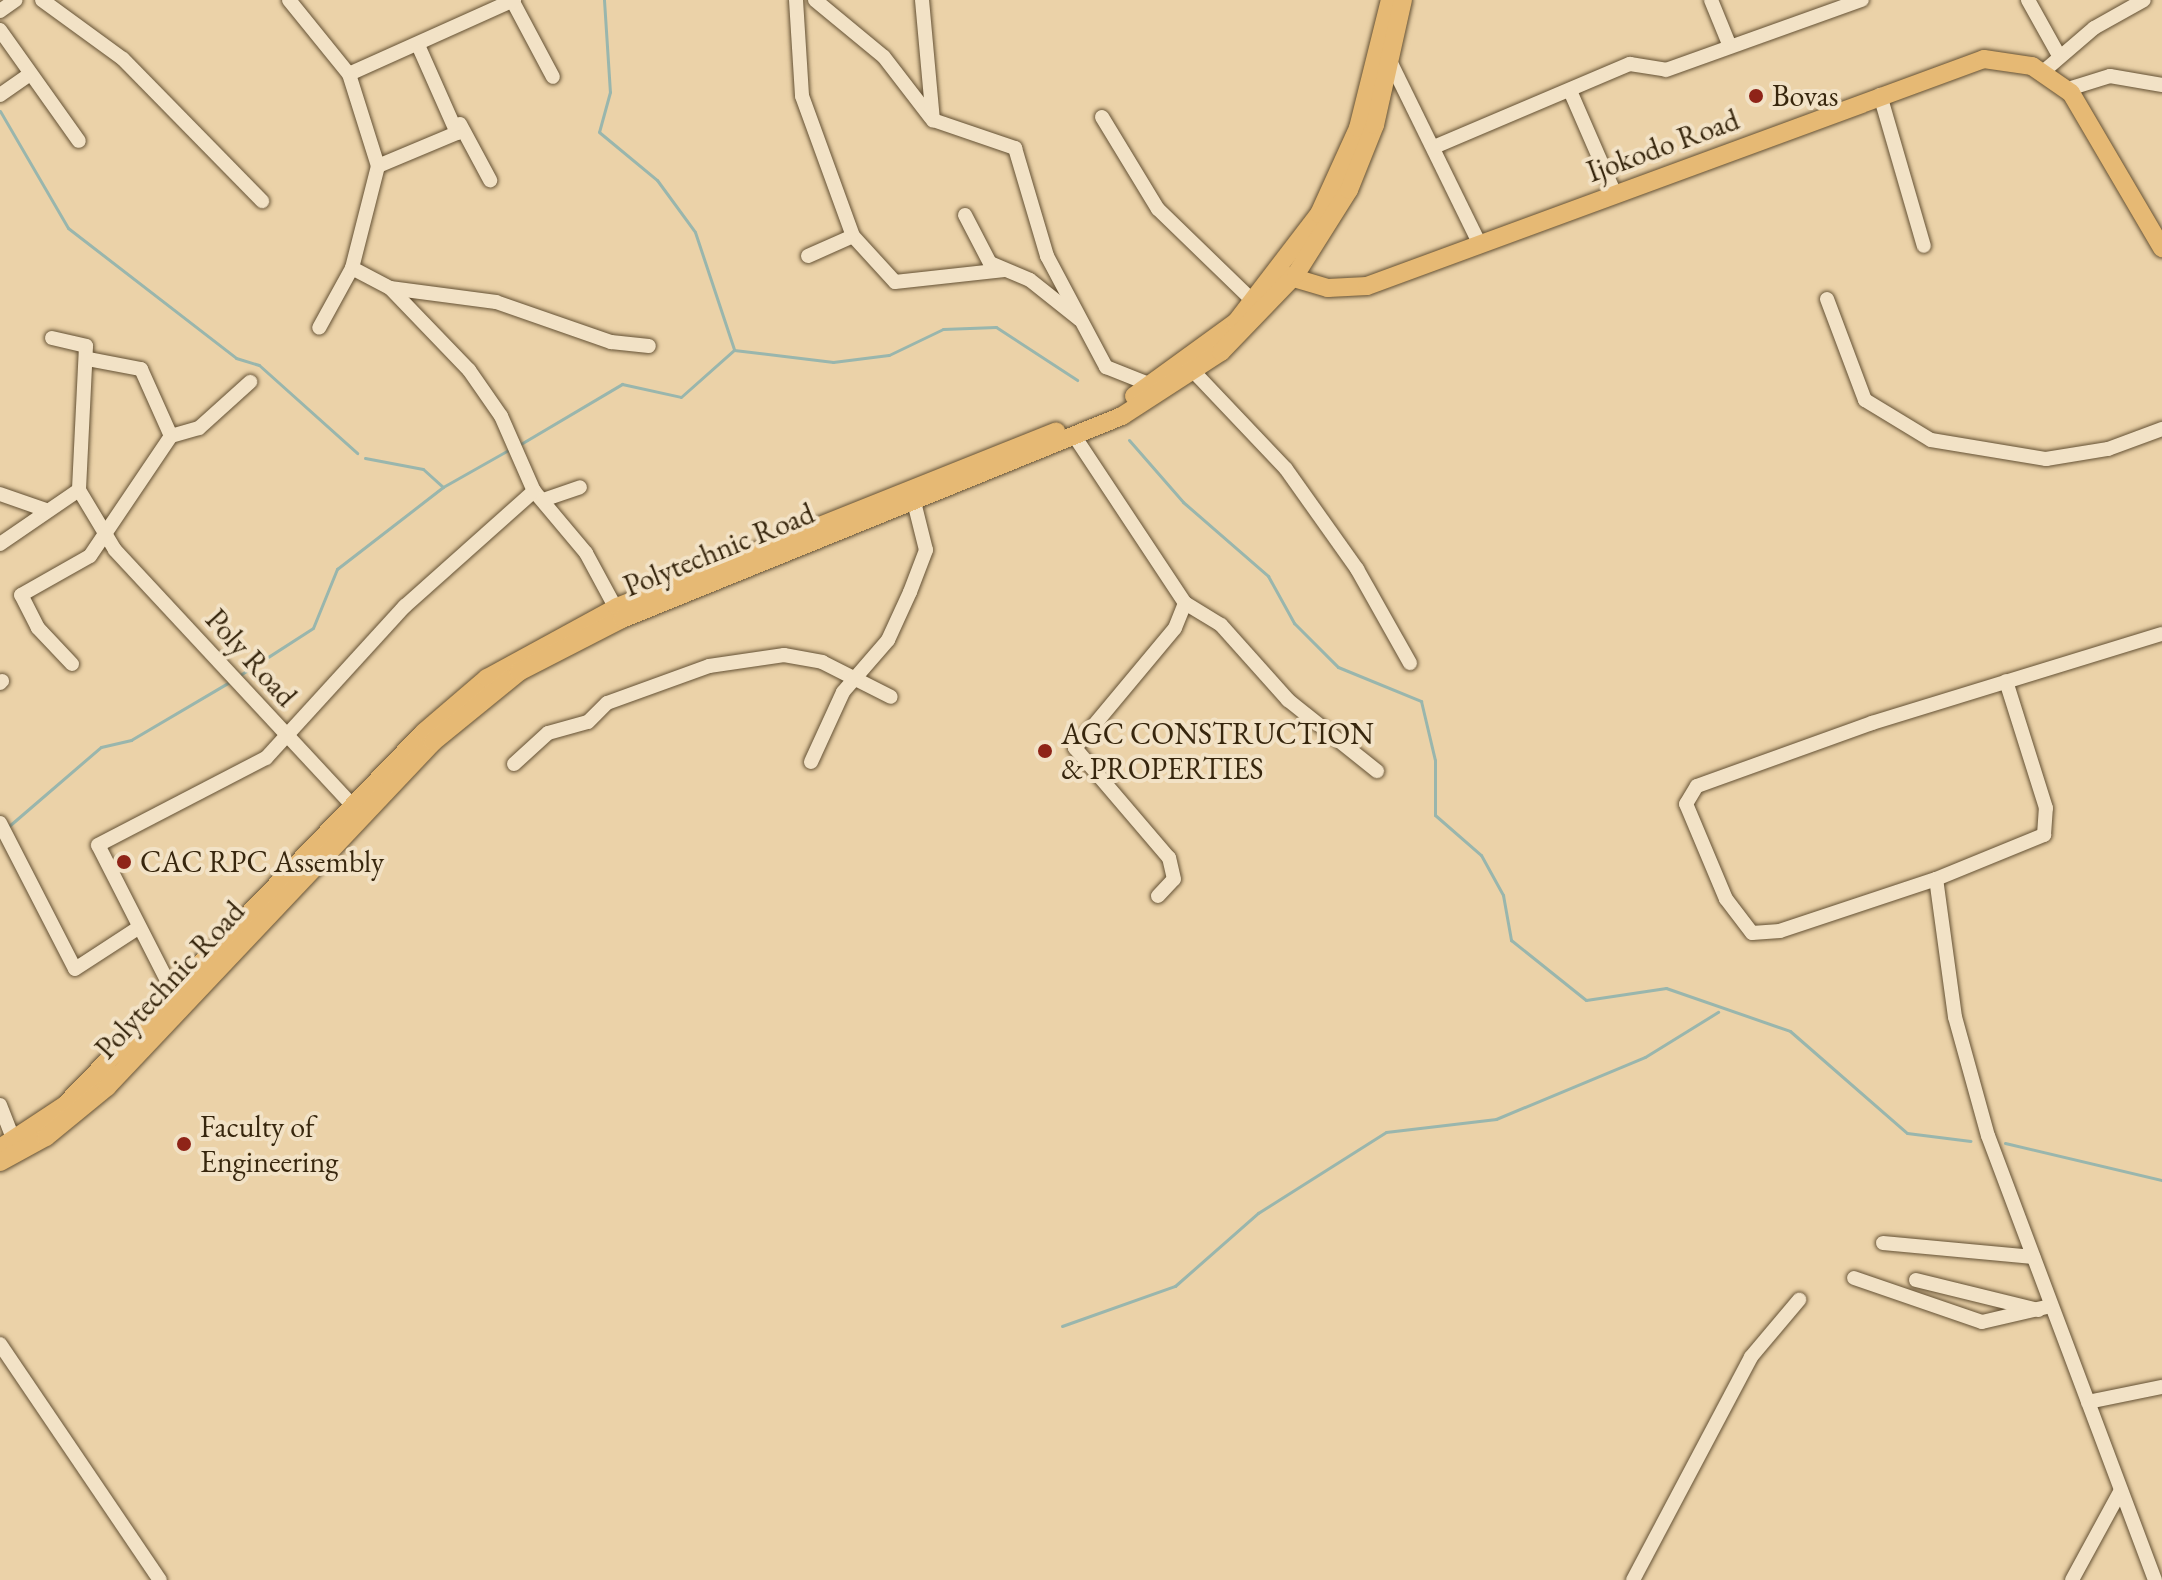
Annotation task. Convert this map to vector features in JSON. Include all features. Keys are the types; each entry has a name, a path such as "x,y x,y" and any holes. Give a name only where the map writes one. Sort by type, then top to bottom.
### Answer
{"main road":[{"name":"Polytechnic Road","path":"11,1147 91,1102 214,962 487,678 620,613 1113,409 1151,385 1254,302 1290,269 1329,196 1358,128 1390,0"},
{"name":"Polytechnic Road","path":"620,613 914,502 1075,437 1195,373 1290,269 1349,190 1390,61 1403,0"},
{"name":"Ijokodo Road","path":"1290,269 1325,286 1367,286 1984,59 2044,71"},
{"path":"2044,71 2065,90 2105,142 2162,248"},
{"name":"Polytechnic Road","path":"0,1162 11,1147 65,1105 174,994 214,962"}],"street":[{"path":"0,11 16,0"},
{"path":"42,0 123,59 262,201"},
{"path":"289,0 349,74 378,166 352,268 319,328"},
{"path":"349,74 513,0 553,77"},
{"path":"796,0 802,96 853,236 895,282 1004,270"},
{"path":"815,0 884,57 933,120 1015,148 1047,256 1106,367 1151,385"},
{"path":"922,0 933,120"},
{"path":"1711,0 1729,44"},
{"path":"1434,147 1571,93 1630,64 1666,70 1729,44 1862,0"},
{"path":"2028,0 2058,54"},
{"path":"2044,71 2058,54 2144,0"},
{"path":"0,30 29,75 79,141"},
{"path":"418,45 490,180"},
{"path":"1390,61 1480,245"},
{"path":"0,95 29,75"},
{"path":"2065,90 2110,76 2162,85"},
{"path":"1571,93 1615,194"},
{"path":"1880,95 1924,246"},
{"path":"1102,117 1158,209 1254,302"},
{"path":"378,166 442,144 460,124"},
{"path":"965,215 983,255 1004,270 1030,280 1083,322"},
{"path":"808,256 853,236"},
{"path":"352,268 390,288 469,370 538,496 586,553 620,613"},
{"path":"390,288 496,302 611,342 649,346"},
{"path":"1827,299 1865,400 1931,440 2046,459 2108,449 2162,429"},
{"path":"0,544 79,490 76,446 88,359 80,341 52,338"},
{"path":"88,359 141,369 171,436"},
{"path":"1195,373 1286,469 1357,569 1410,663"},
{"path":"72,664 38,628 21,595 90,556 103,532 171,436 199,428 250,382"},
{"path":"1075,437 1185,603 1221,625 1288,700 1377,771"},
{"path":"174,994 96,848 249,769 287,738 405,606 538,496 580,487"},
{"name":"Poly Road","path":"79,490 103,532 287,738 358,812"},
{"path":"0,494 46,510"},
{"path":"811,762 855,675 888,640 926,550 914,502"},
{"path":"1158,896 1174,879 1169,858 1075,748 1175,628 1185,603"},
{"path":"2006,681 2046,829 2037,840 1936,879 1780,931 1752,933 1726,899 1687,814 1689,794 2006,681 2162,634"},
{"path":"514,764 548,733 588,722 607,703 709,666 784,655 855,675 891,697"},
{"path":"0,823 15,844 75,969 138,928"},
{"path":"1936,879 1955,1017 2033,1257 2045,1308 2088,1402 2155,1580"},
{"path":"0,1105 11,1147"},
{"path":"1883,1243 2033,1257"},
{"path":"1854,1278 1982,1322 2045,1308"},
{"path":"1916,1280 2045,1308"},
{"path":"1633,1580 1751,1357 1799,1300"},
{"path":"0,1344 160,1580"},
{"path":"2088,1402 2162,1387"},
{"path":"2072,1580 2121,1490"}],"waterway":[{"path":"604,0 610,92 599,132 657,180 695,232 734,349"},
{"path":"0,111 68,228 236,358 259,365 357,453"},
{"path":"519,445 622,384 681,397 734,350 833,362 889,355 943,329 996,327 1077,380"},
{"path":"1129,440 1183,502 1268,576 1294,623 1338,667 1421,701 1435,760 1435,815 1481,855 1503,895 1511,940 1586,1000 1666,988 1790,1031 1907,1133 1971,1141"},
{"path":"237,677 313,628 337,569 443,487 512,448"},
{"path":"365,458 423,469 443,487"},
{"path":"9,826 101,747 131,740 231,681"},
{"path":"1062,1326 1175,1286 1258,1213 1386,1132 1496,1119 1645,1057 1718,1012"},
{"path":"2005,1143 2162,1180"}],"place":[{"name":"Bovas","path":"1756,96"},
{"name":"AGC CONSTRUCTION & PROPERTIES","path":"1045,751"},
{"name":"CAC RPC Assembly","path":"124,862"},
{"name":"Faculty of Engineering","path":"184,1144"}]}
